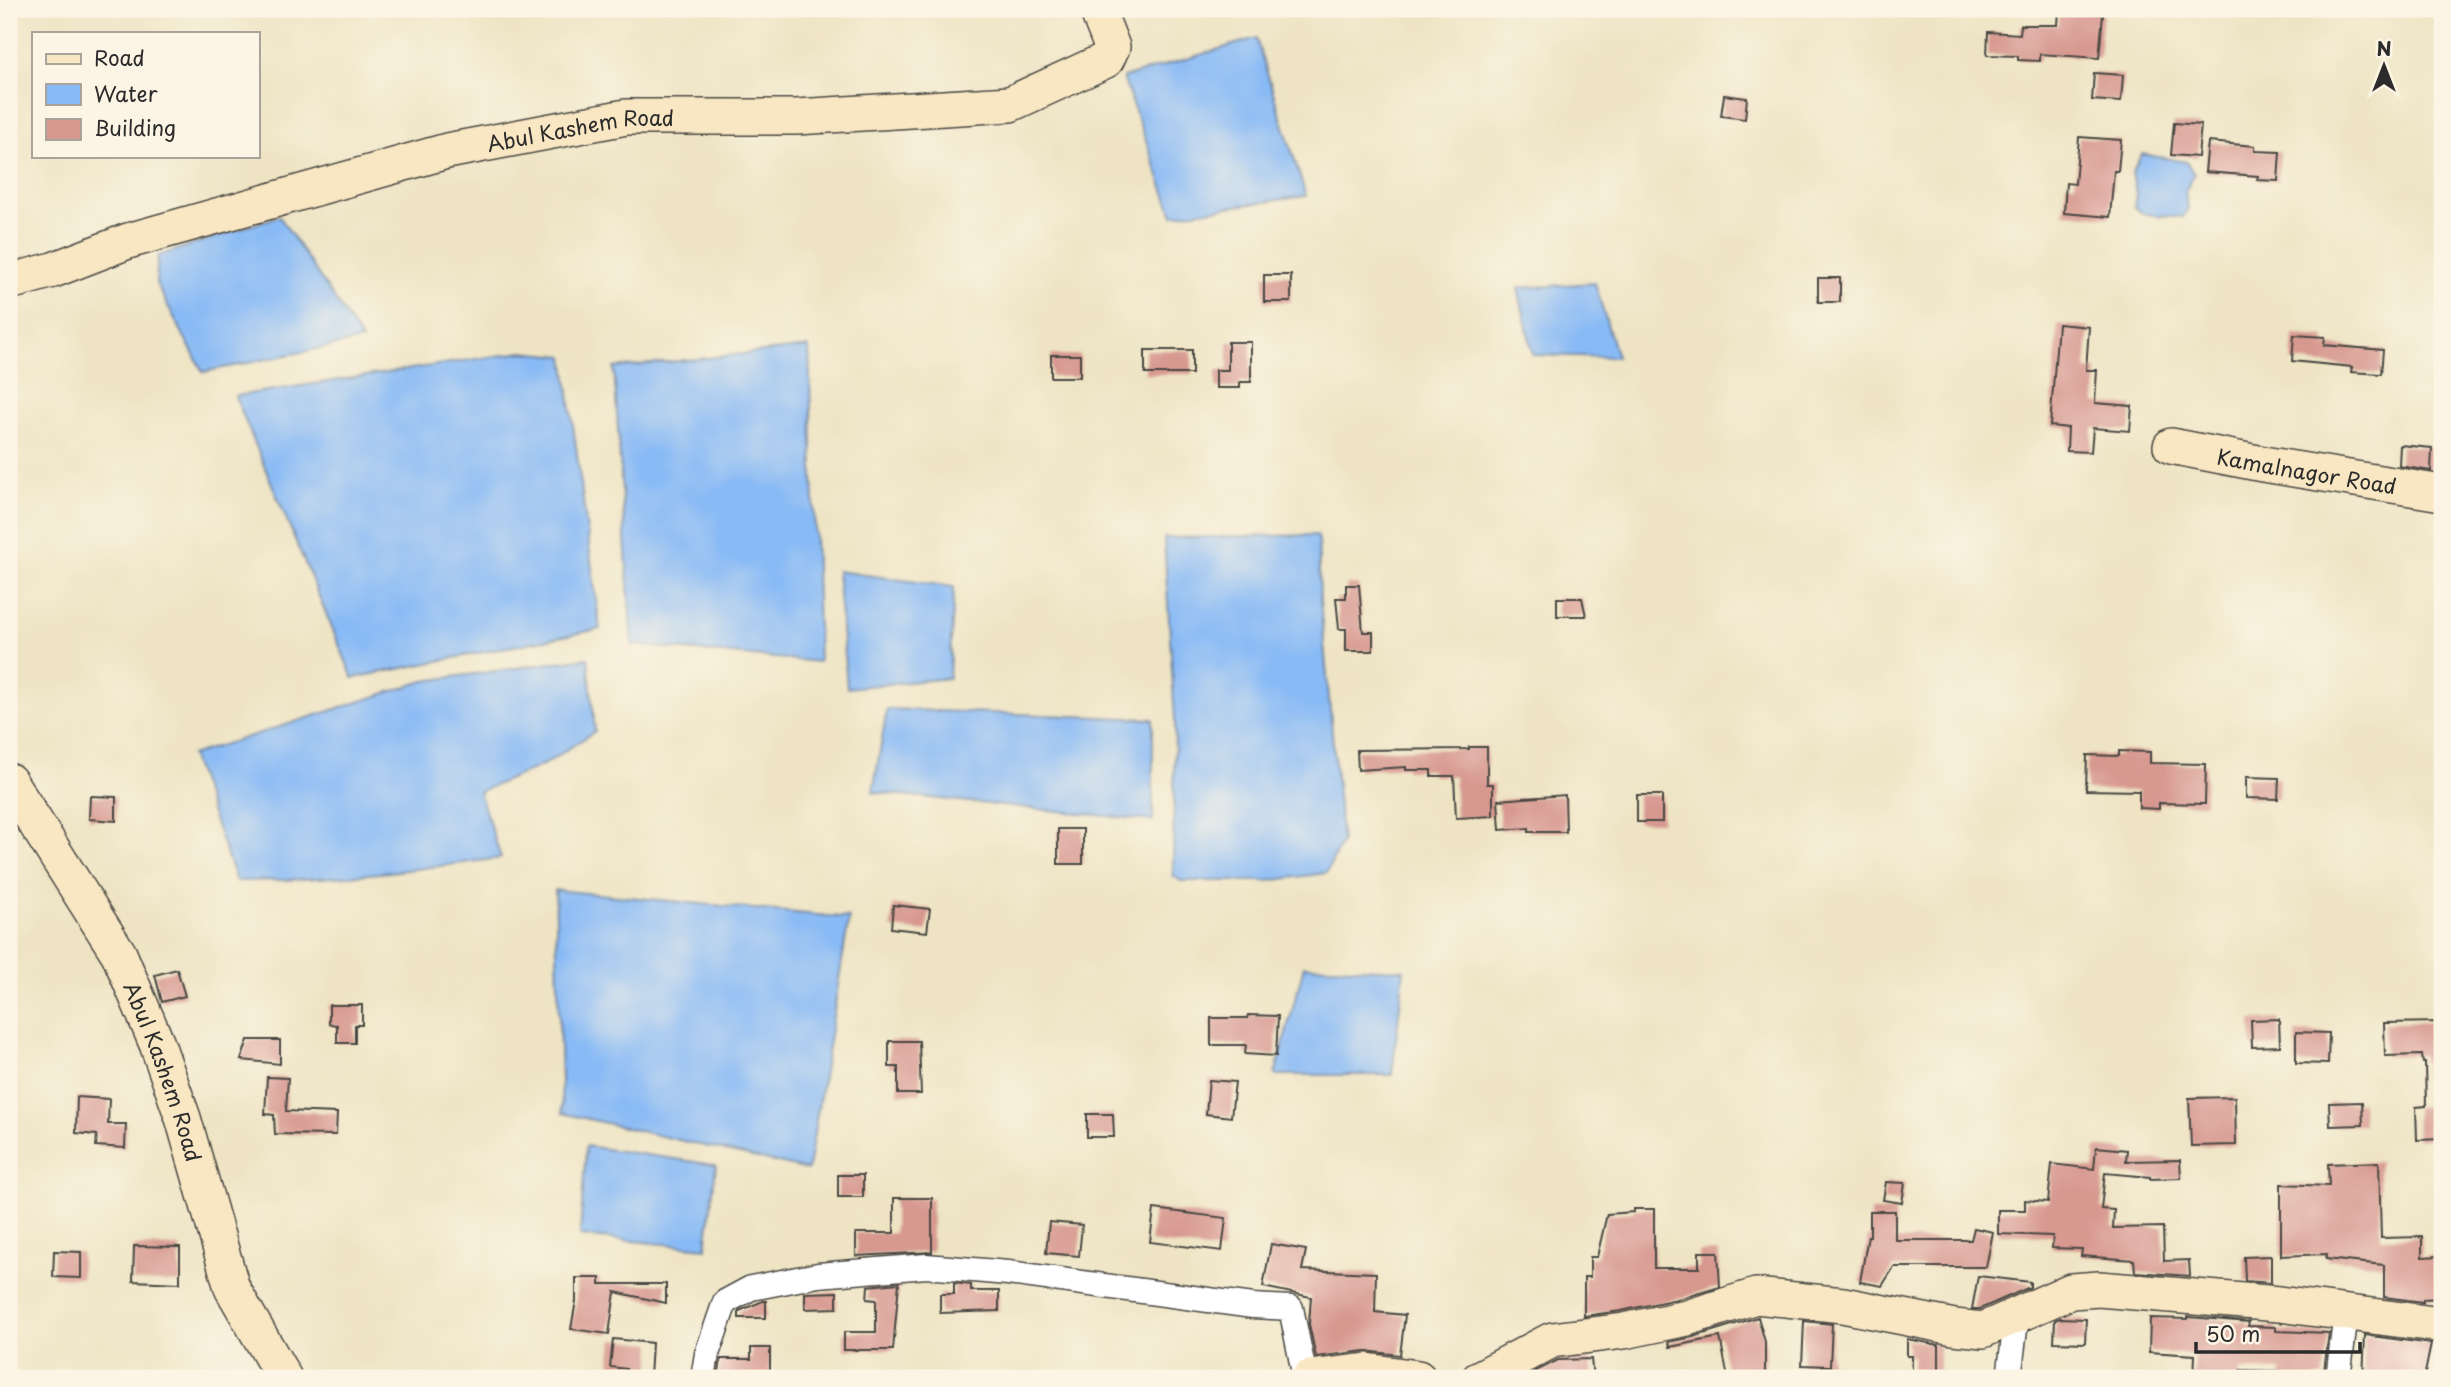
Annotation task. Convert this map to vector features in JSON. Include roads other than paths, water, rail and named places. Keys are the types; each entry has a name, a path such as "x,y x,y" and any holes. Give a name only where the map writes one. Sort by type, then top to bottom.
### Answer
{"street":[{"name":"Abul Kashem Road","path":"9,282 53,270 128,241 447,151 626,117 796,117 1010,104 1106,60 1112,47 1097,9"},
{"name":"Kamalnagor Road","path":"2171,446 2442,493"},
{"name":"Abul Kashem Road","path":"9,781 119,954 157,1044 183,1118 232,1288 284,1378"},
{"path":"703,1378 707,1354 725,1301 751,1288 818,1275 926,1266 1007,1273 1254,1306 1291,1308 1307,1378 1367,1371 1418,1378"},
{"path":"1480,1378 1552,1340 1624,1331 1662,1323 1756,1296 1843,1305 1954,1327 1983,1330 2071,1291 2099,1289 2151,1292 2442,1325"},
{"path":"2009,1378 2017,1313"},
{"path":"2338,1378 2346,1313"}],"water":[{"path":"1256,38 1306,196 1173,215 1123,78"},
{"path":"2142,154 2186,162 2194,174 2185,192 2188,208 2183,217 2144,214 2134,207 2136,194 2132,172"},
{"path":"279,216 362,340 203,372 156,283 158,256"},
{"path":"1595,283 1617,357 1533,355 1518,288"},
{"path":"809,347 819,662 632,645 614,368"},
{"path":"522,352 564,356 600,629 353,678 235,396"},
{"path":"1318,535 1320,599 1342,842 1326,873 1267,881 1181,881 1173,875 1175,721 1164,538"},
{"path":"837,571 954,587 949,678 847,688"},
{"path":"588,658 595,731 545,764 479,792 501,858 336,877 236,881 191,755 424,681"},
{"path":"887,709 1153,719 1153,821 873,792"},
{"path":"555,890 849,918 808,1170 562,1113"},
{"path":"1304,966 1404,970 1392,1075 1275,1075"},
{"path":"586,1146 716,1165 706,1248 580,1236"}]}
